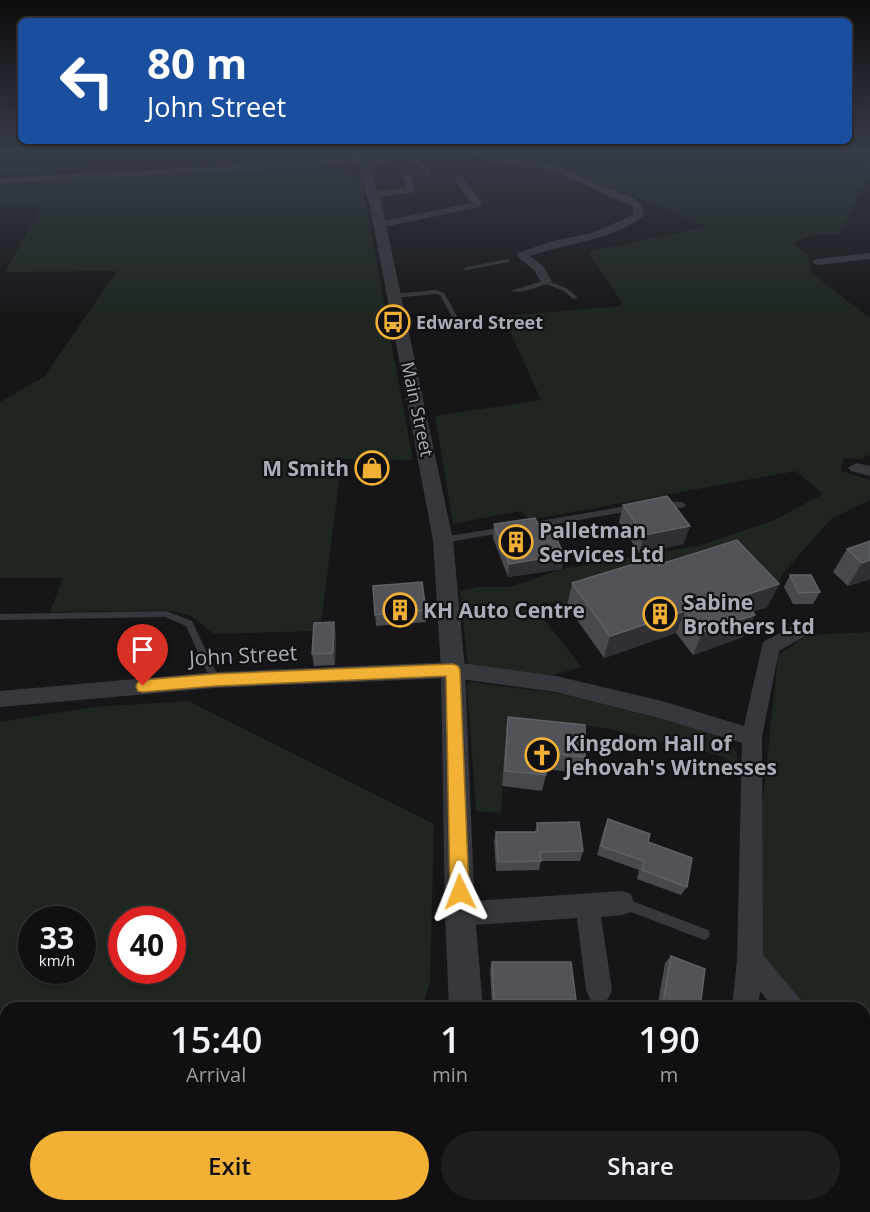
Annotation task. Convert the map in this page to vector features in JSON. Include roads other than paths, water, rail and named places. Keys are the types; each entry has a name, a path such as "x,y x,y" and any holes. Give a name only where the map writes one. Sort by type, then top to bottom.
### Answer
{"street":[{"name":"Main Street","path":"375,207 443,540 453,670 460,914 466,1002"},
{"path":"379,225 468,207"},
{"path":"507,261 557,243 596,236 638,216 639,211 636,207"},
{"path":"522,255 539,268 546,282"},
{"path":"817,262 842,256 870,256"},
{"path":"746,1002 750,960 752,737 770,647 805,627"},
{"name":"John Street","path":"0,699 215,680 453,670 556,684 662,710 752,737"},
{"path":"460,914 622,903"},
{"path":"587,905 597,999"},
{"path":"750,960 786,1002"}],"lane":[{"path":"466,268 507,261"},
{"path":"513,291 546,282 570,292 575,298"},
{"path":"394,296 436,292 442,294 454,316"},
{"path":"651,506 682,505"},
{"path":"443,540 641,507"},
{"path":"0,617 166,614 189,624 215,680"},
{"path":"622,903 704,934"}],"place":[{"name":"Edward Street","path":"393,322"},
{"name":"M Smith","path":"372,468"},
{"name":"Palletman Services Ltd","path":"516,542"},
{"name":"KH Auto Centre","path":"400,610"},
{"name":"Sabine Brothers Ltd","path":"660,614"},
{"name":"Kingdom Hall of Jehovah's Witnesses","path":"542,755"}]}
